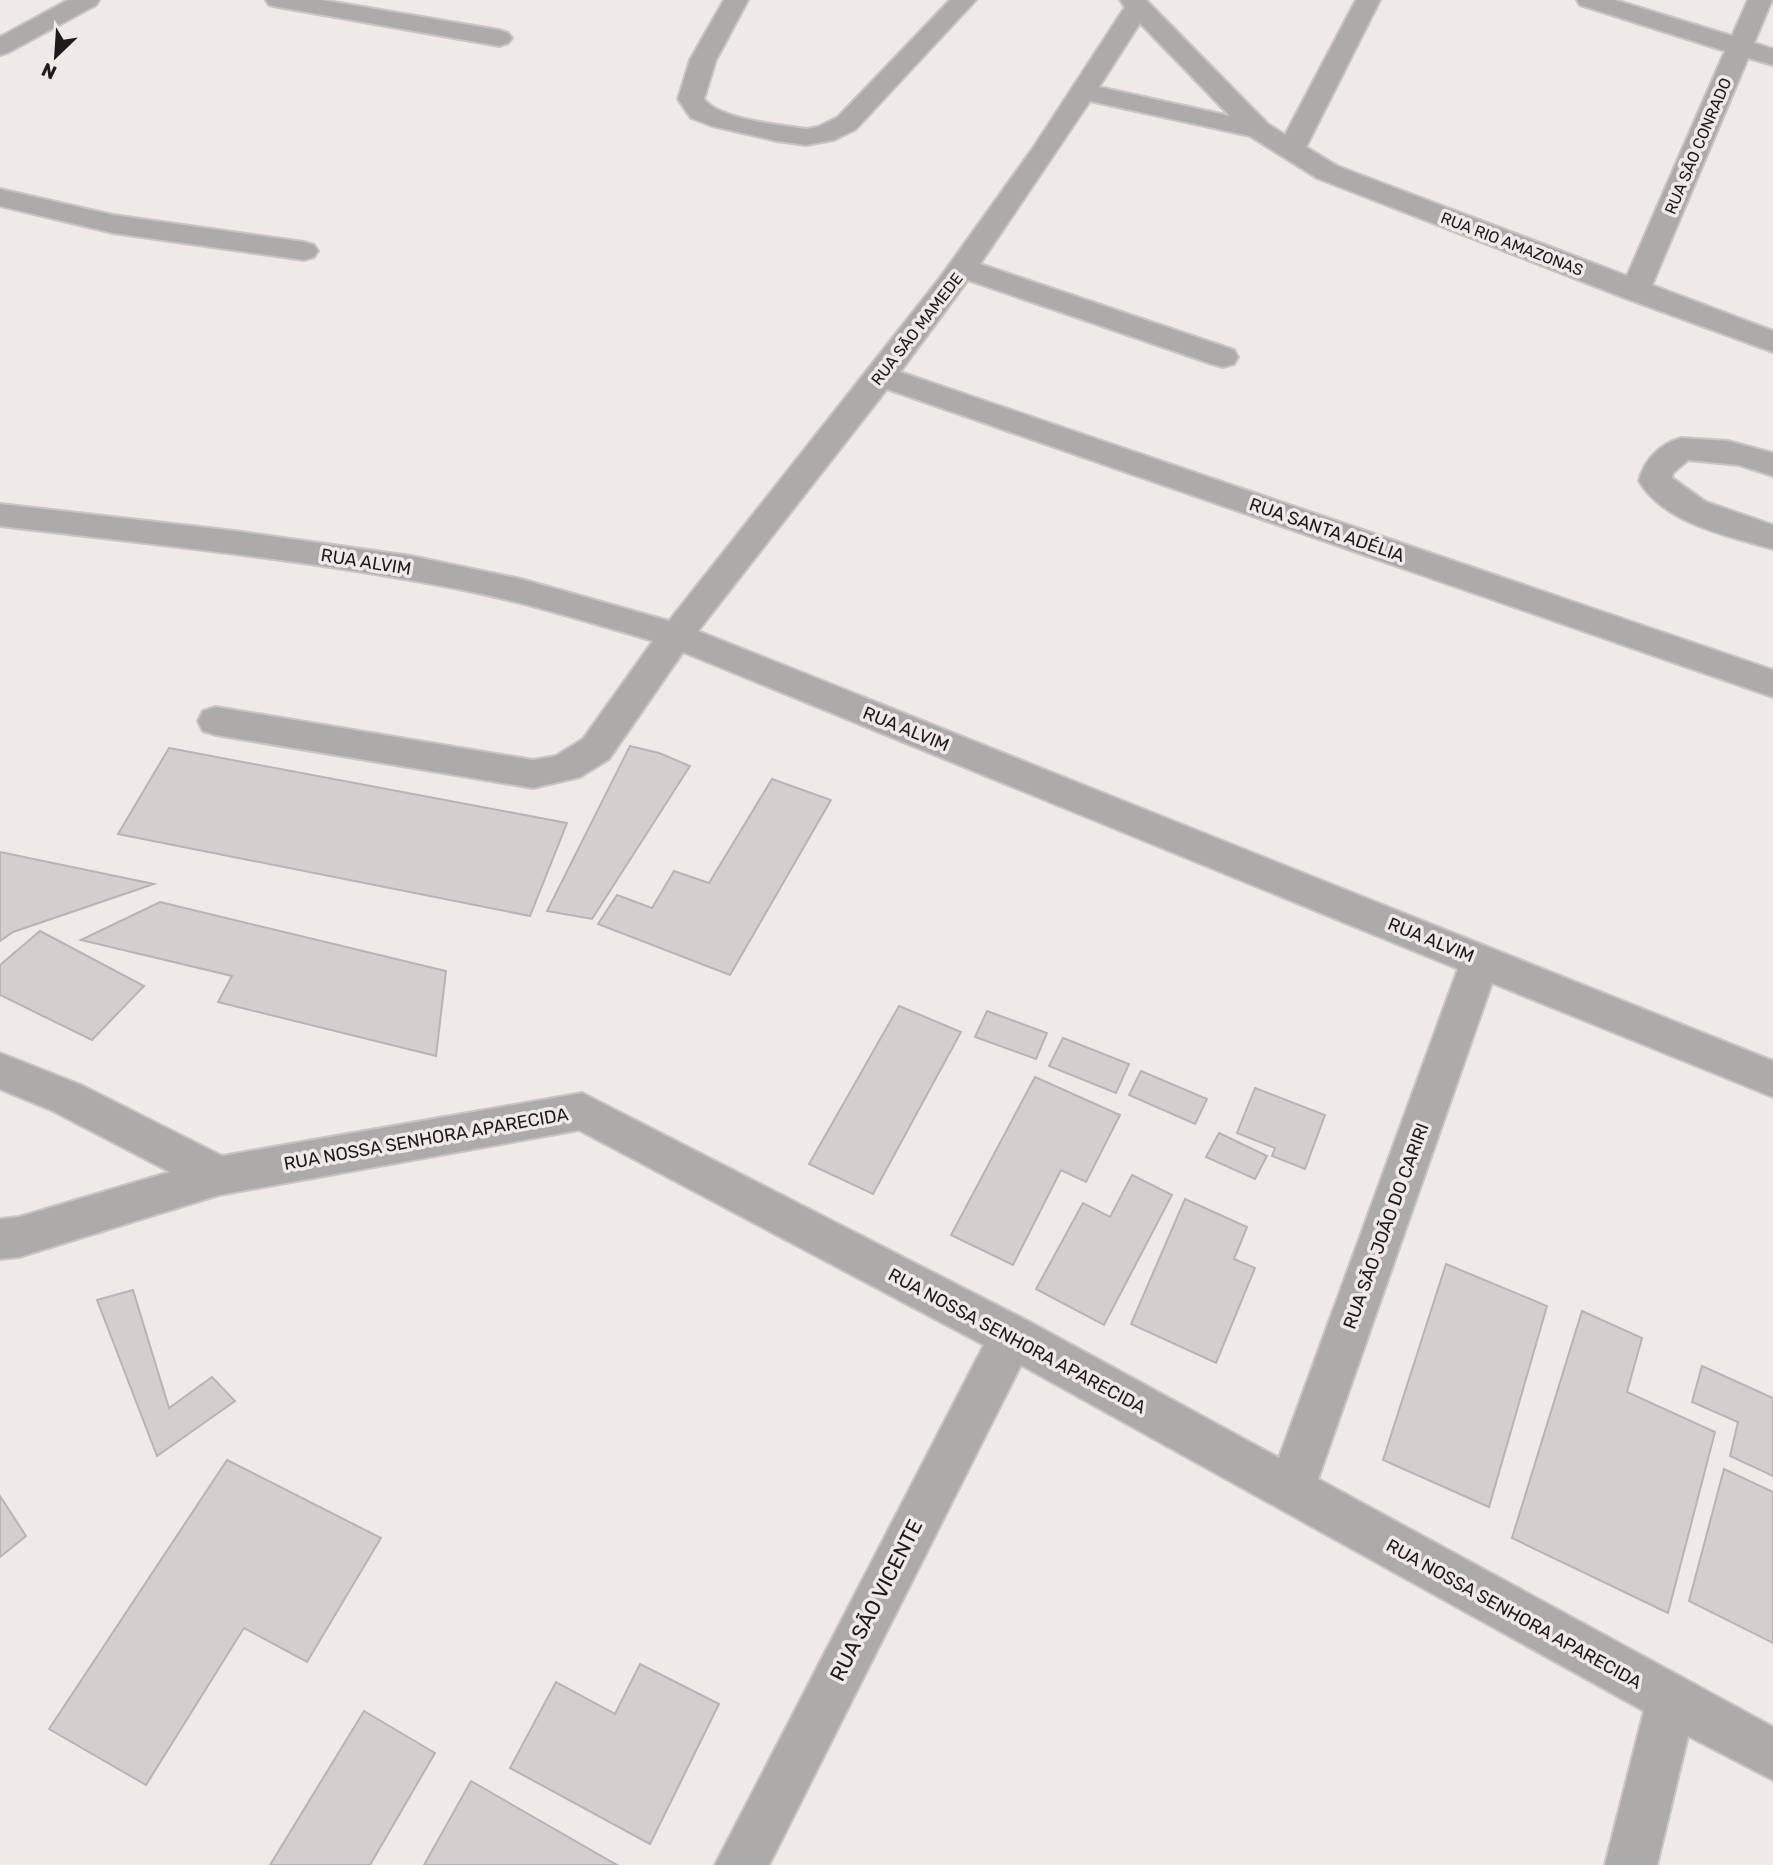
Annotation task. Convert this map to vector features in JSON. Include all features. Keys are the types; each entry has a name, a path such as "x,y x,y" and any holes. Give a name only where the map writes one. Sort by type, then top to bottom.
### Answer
{"street":[{"path":"0,47 87,0"},
{"path":"278,0 499,38"},
{"path":"736,0 704,60 691,99 700,112 721,120 806,137 825,134 847,123 964,0"},
{"path":"1290,151 1368,0"},
{"path":"1589,0 1773,57"},
{"name":"RUA SÃO CONRADO","path":"1635,291 1760,0"},
{"name":"RUA RIO AMAZONAS","path":"1135,3 1259,130 1327,172 1773,342"},
{"name":"RUA SÃO MAMEDE","path":"216,721 533,775 559,772 578,763 596,749 674,635 881,376 963,268 1084,92 1135,3"},
{"name":"RUA RIO AMAZONAS","path":"1084,92 1259,130"},
{"path":"0,197 45,211 112,225 304,251"},
{"path":"963,268 1223,357"},
{"name":"RUA SANTA ADÉLIA","path":"881,376 1773,684"},
{"path":"1773,465 1752,456 1712,449 1681,449 1658,468 1655,481 1667,494 1707,516 1773,537"},
{"name":"RUA ALVIM","path":"0,515 326,555 470,579 674,635 1773,1079"},
{"name":"RUA SÃO JOÃO DO CARIRI","path":"1290,1491 1481,961"},
{"path":"0,1071 67,1098 219,1176"},
{"name":"RUA NOSSA SENHORA APARECIDA","path":"0,1239 19,1237 219,1176 582,1111 1012,1336 1773,1755"},
{"name":"RUA SÃO VICENTE","path":"741,1865 1012,1336"},
{"path":"1630,1865 1672,1701"}],"building":[{"path":"630,746 659,753 690,766 592,919 547,911"},
{"path":"169,748 567,823 530,916 118,834"},
{"path":"772,779 831,800 730,975 598,924 617,895 652,908 674,871 709,883"},
{"path":"0,852 154,884 13,932 0,941"},
{"path":"160,902 446,971 436,1056 218,1002 232,976 81,940"},
{"path":"40,931 144,986 92,1040 0,995 0,965"},
{"path":"899,1006 961,1032 873,1194 809,1164"},
{"path":"987,1011 1047,1033 1036,1059 975,1037"},
{"path":"1063,1038 1129,1064 1116,1093 1049,1066"},
{"path":"1141,1071 1207,1099 1195,1124 1129,1095"},
{"path":"1035,1077 1120,1115 1086,1182 1061,1170 1013,1265 951,1235"},
{"path":"1255,1088 1325,1115 1305,1169 1272,1156 1275,1148 1237,1133"},
{"path":"1219,1133 1267,1156 1255,1179 1206,1157"},
{"path":"1132,1175 1172,1195 1104,1325 1036,1289 1083,1203 1110,1217"},
{"path":"1185,1199 1247,1227 1234,1259 1255,1268 1216,1363 1131,1324"},
{"path":"1446,1264 1547,1306 1489,1507 1383,1460"},
{"path":"133,1290 169,1408 212,1377 235,1401 157,1456 97,1300"},
{"path":"1582,1311 1642,1338 1627,1392 1715,1432 1668,1613 1512,1538"},
{"path":"1702,1366 1773,1398 1773,1476 1730,1456 1738,1422 1692,1402"},
{"path":"227,1460 381,1538 307,1662 244,1628 146,1785 49,1729"},
{"path":"1724,1469 1773,1492 1773,1643 1689,1601"},
{"path":"0,1496 26,1536 0,1557"},
{"path":"640,1664 719,1704 650,1844 510,1768 556,1682 615,1714"},
{"path":"364,1711 435,1753 370,1865 270,1865"},
{"path":"471,1781 617,1865 424,1865"}]}
